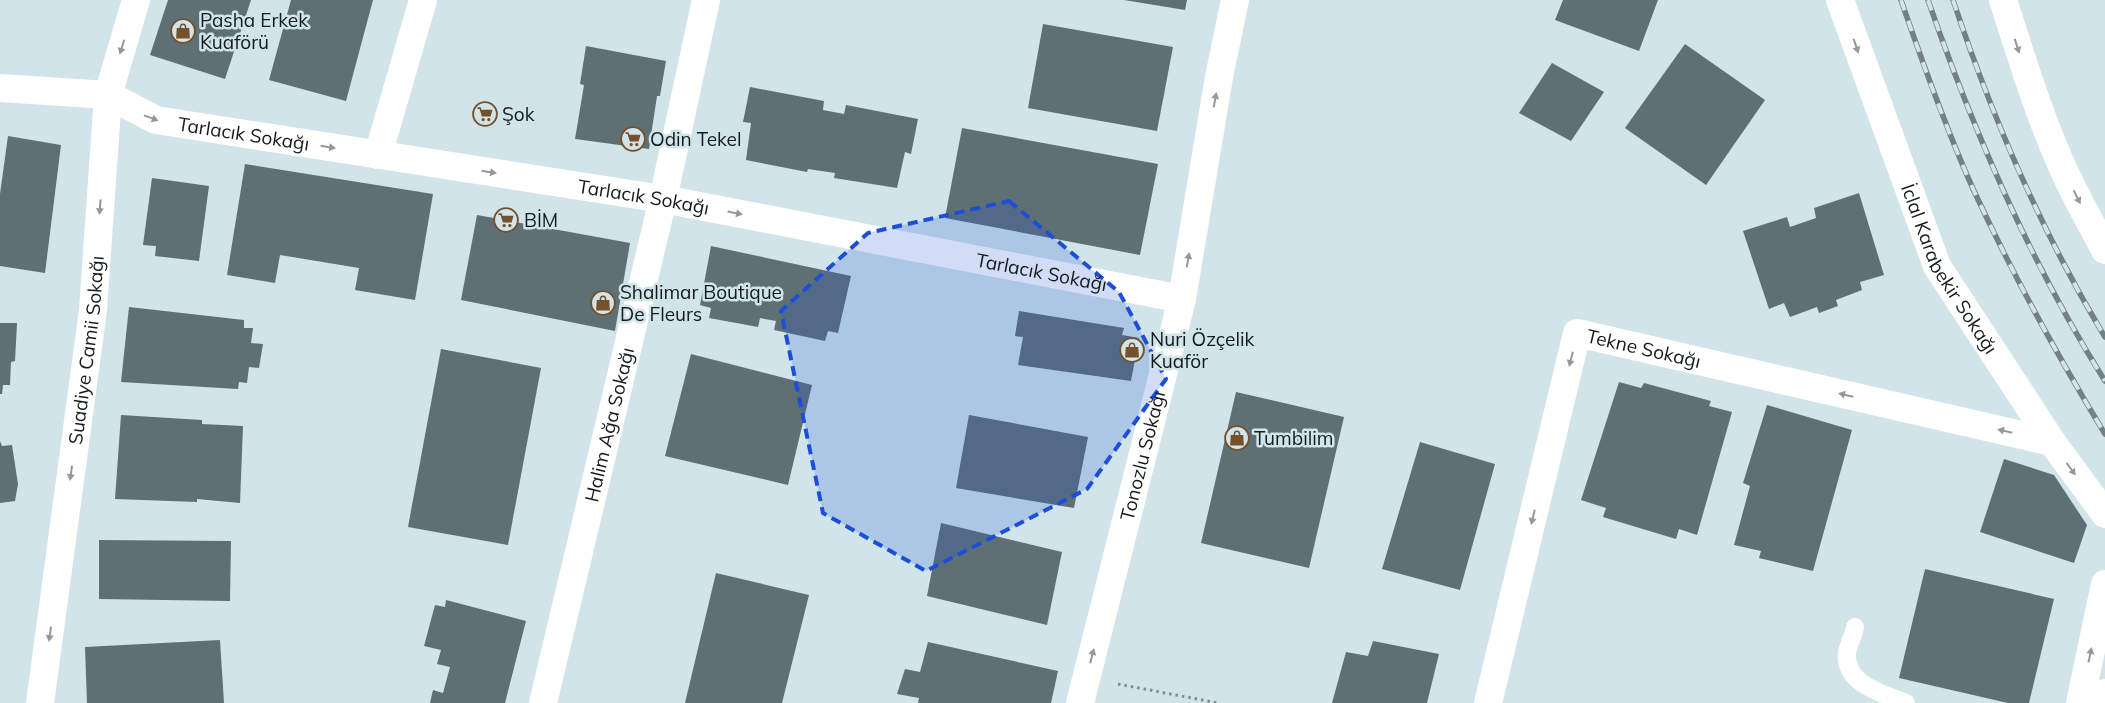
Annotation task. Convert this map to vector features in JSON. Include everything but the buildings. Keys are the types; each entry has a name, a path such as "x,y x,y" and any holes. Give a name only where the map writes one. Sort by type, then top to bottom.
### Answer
{"street":[{"name":"Suadiye Camii Sokağı","path":"40,703 93,310 108,96 136,0"},
{"path":"378,154 422,0"},
{"name":"Halim Ağa Sokağı","path":"543,703 663,199 706,0"},
{"name":"Tonozlu Sokağı","path":"1083,691 1182,299 1219,78 1235,0"},
{"name":"İclal Karabekir Sokağı","path":"1840,0 1937,266 2052,442 2105,514"},
{"path":"2002,0 2056,152 2105,250"},
{"path":"0,88 108,96"},
{"name":"Tarlacık Sokağı","path":"108,96 156,120 663,199 1182,299"},
{"name":"Tekne Sokağı","path":"1488,703 1577,333 2052,442"},
{"path":"2080,703 2105,584"},
{"path":"2102,703 2105,693"}],"lane":[{"path":"1855,627 1847,653 1849,666 1856,677 1874,691 1906,703"}],"path":[{"path":"1083,691 1218,703"}],"highlighted area":[{"path":"1009,201 1119,292 1166,379 1087,489 926,571 823,513 781,311 868,233"}],"railway":[{"path":"1901,0 1944,120 1974,191 2036,314 2105,434"},
{"path":"1928,0 1984,148 2006,196 2052,290 2105,381"},
{"path":"1953,0 1984,87 2020,173 2060,256 2105,337"}],"place":[{"name":"Pasha Erkek Kuaförü","path":"183,31"},
{"name":"Şok","path":"485,114"},
{"name":"Odin Tekel","path":"633,139"},
{"name":"BİM","path":"506,220"},
{"name":"Shalimar Boutique De Fleurs","path":"603,303"},
{"name":"Nuri Özçelik Kuaför","path":"1132,350"},
{"name":"Tumbilim","path":"1237,438"}]}
